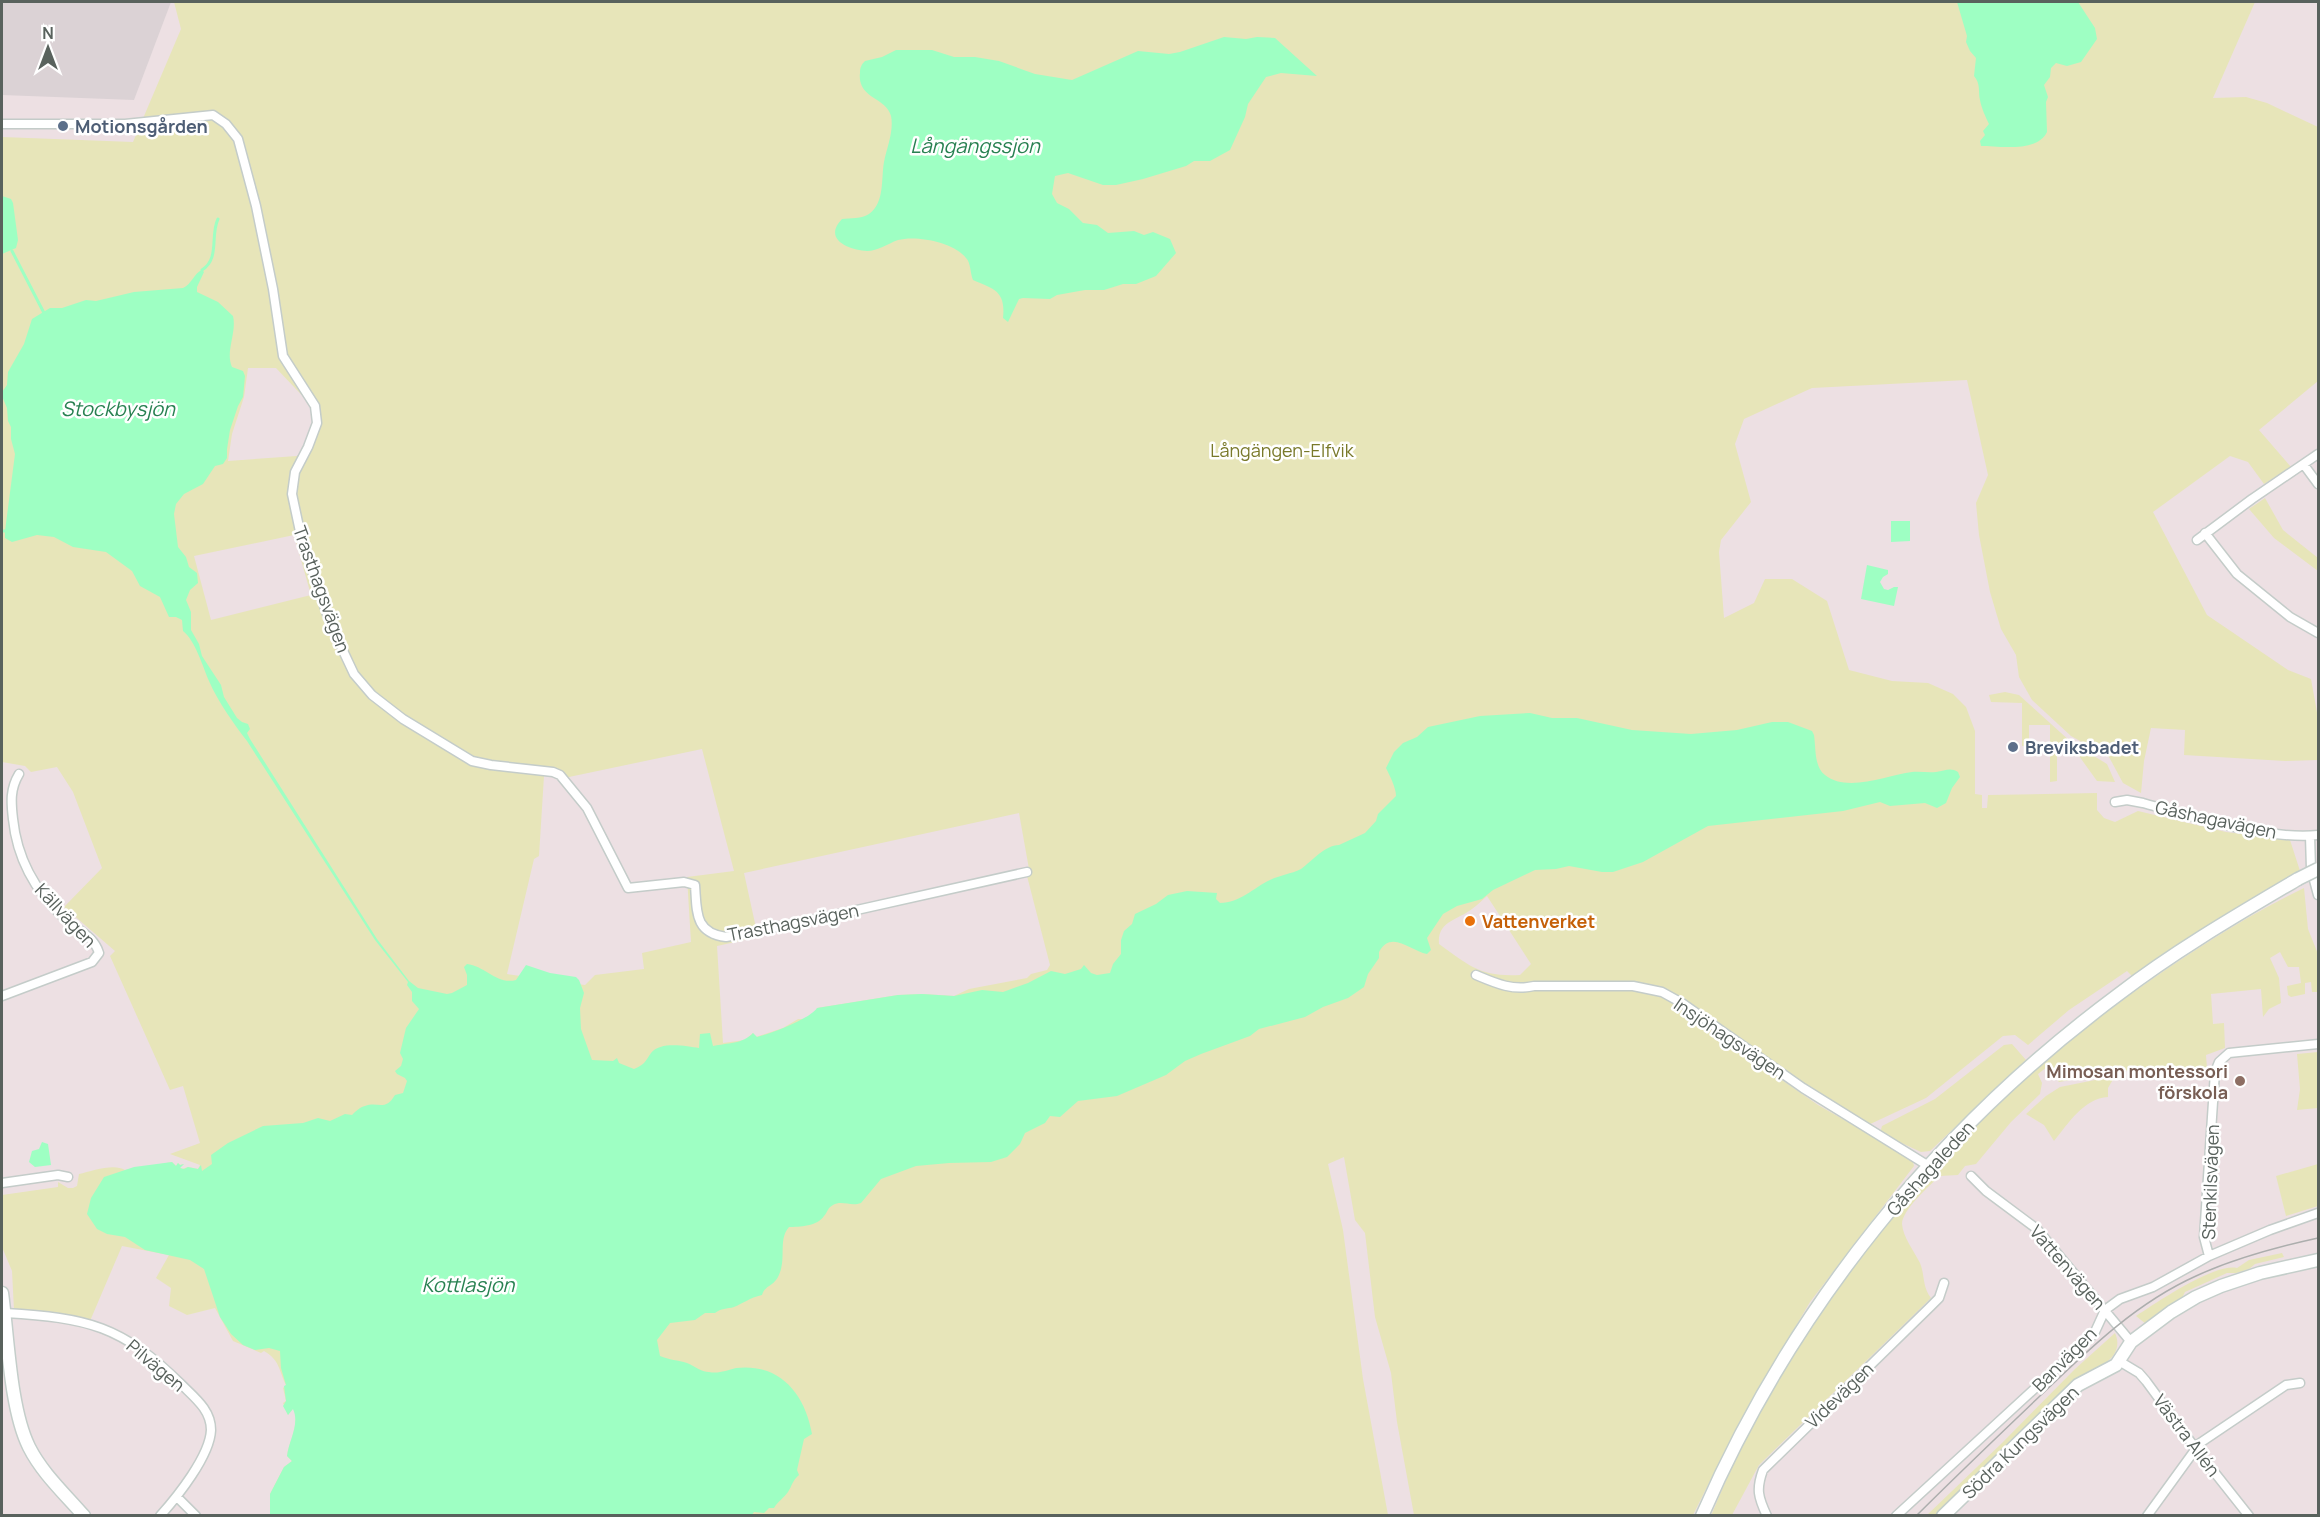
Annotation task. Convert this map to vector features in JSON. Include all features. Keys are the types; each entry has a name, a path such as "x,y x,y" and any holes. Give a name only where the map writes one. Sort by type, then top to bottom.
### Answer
{"main road":[{"name":"Gåshagaleden","path":"1702,1515 1743,1428 1799,1332 1842,1272 1927,1165 2008,1085 2081,1022 2148,973 2252,906 2319,869"},
{"name":"Gåshagaleden","path":"2299,882 2319,878"},
{"name":"Södra Kungsvägen","path":"1943,1515 2078,1385 2112,1368 2120,1361 2131,1342 2171,1312 2221,1286 2260,1273 2319,1260"},
{"path":"2,1293 6,1361 20,1419 30,1448 45,1472 84,1515"}],"street":[{"name":"Trasthagsvägen","path":"2,124 125,124 213,115 226,124 238,139 256,207 273,289 283,357 315,406 317,423 295,472 292,494 302,540 330,623 354,674 372,695 403,719 472,761 553,772 560,775 587,808 628,888 684,882 695,885 700,923 711,935 726,937 1027,872"},
{"path":"2197,540 2271,485 2319,454"},
{"path":"2304,465 2319,484"},
{"path":"2205,533 2237,574 2260,595 2290,617 2319,633"},
{"name":"Källvägen","path":"2,996 92,962 99,953 96,942 65,919 42,895 24,866 15,837 11,805 12,786 19,774"},
{"name":"Gåshagavägen","path":"2115,802 2127,800 2143,803 2245,829 2314,836"},
{"path":"2314,836 2311,869 2319,895"},
{"name":"Insjöhagsvägen","path":"1476,975 1505,987 1521,989 1534,986 1634,986 1662,992 1682,1003 1803,1088 1927,1165"},
{"name":"Stenkilsvägen","path":"2209,1256 2204,1237 2215,1072 2219,1062 2229,1053 2319,1044"},
{"path":"2,1183 58,1175 68,1177"},
{"name":"Vattenvägen","path":"1971,1176 1986,1191 2037,1229 2131,1342"},
{"name":"Banvägen","path":"1896,1515 2094,1334 2105,1310 2120,1299 2153,1287 2209,1256 2270,1230 2319,1213"},
{"name":"Videvägen","path":"1767,1515 1758,1485 1763,1470 1939,1298 1944,1282"},
{"name":"Pilvägen","path":"4,1313 80,1320 122,1337 143,1350 205,1409 211,1422 209,1443 177,1497 160,1515"},
{"name":"Västra Allén","path":"2120,1361 2139,1373 2146,1381 2249,1515"},
{"path":"2147,1515 2200,1443 2286,1385 2300,1383"},
{"path":"177,1497 196,1515"}],"shaded area":[{"path":"2,2 171,2 134,100 2,95"}],"green space":[{"name":"Långängen-Elfvik","path":"174,2 2255,2 2213,98 2246,97 2267,103 2318,127 2318,381 2259,430 2291,467 2264,484 2248,462 2230,456 2153,512 2207,615 2288,670 2311,679 2318,718 2318,760 2285,761 2184,755 2185,730 2151,728 2144,761 2141,793 2123,783 2109,757 2071,736 2032,700 2019,677 2016,655 2001,629 1990,592 1979,535 1976,503 1988,475 1967,380 1812,388 1744,419 1735,444 1751,502 1721,540 1719,552 1724,618 1754,603 1765,579 1792,579 1827,601 1849,670 1892,681 1928,683 1953,694 1966,707 1975,731 1975,794 1982,795 1982,808 1987,808 1988,795 2097,793 2097,810 2104,818 2115,822 2138,811 2226,832 2290,840 2301,874 2248,901 2132,976 2127,971 2069,1010 2028,1045 2015,1035 2003,1036 1926,1098 1866,1126 1680,998 1670,1002 1818,1105 1909,1157 1914,1166 1810,1302 1740,1421 1693,1515 1414,1515 1397,1422 1391,1373 1375,1317 1365,1233 1355,1220 1344,1157 1328,1164 1343,1230 1363,1379 1388,1515 270,1515 270,1494 284,1467 292,1461 287,1456 296,1419 293,1408 288,1415 283,1403 286,1401 283,1388 286,1385 278,1366 269,1354 233,1341 215,1308 187,1315 169,1306 171,1288 156,1278 169,1255 122,1246 90,1321 14,1310 12,1271 2,1247 2,1195 58,1187 58,1182 68,1188 73,1188 77,1186 79,1174 103,1168 115,1167 125,1170 172,1162 176,1166 178,1163 184,1164 180,1167 182,1169 188,1167 198,1169 200,1165 170,1154 200,1143 183,1086 170,1090 110,956 115,951 64,907 102,868 73,792 57,767 31,772 25,766 2,762 2,137 133,142 181,29","holes":["248,368 276,368 313,407 311,433 306,445 297,456 228,461 232,434 244,397","294,535 311,595 211,620 194,556","702,749 734,871 687,877 691,942 642,953 644,969 595,975 585,985 507,974 534,859 539,856 544,776 569,777","1019,813 1029,869 1027,876 1050,965 1047,970 1031,974 1027,978 969,989 954,996 898,995 817,1008 815,1013 806,1019 798,1019 783,1028 756,1037 753,1033 745,1040 723,1043 717,946 758,937 744,873","1487,896 1531,964 1520,975 1485,972 1439,944 1441,930"]},
{"path":"2265,498 2283,530 2318,558 2318,571 2274,538 2249,509"},
{"path":"2005,692 2019,695 2071,742 2107,764 2115,782 2097,781 2074,749 2057,749 2057,781 2050,782 2050,725 2029,725 2029,746 2022,746 2022,703 1991,702 1989,695"},
{"path":"2304,888 2308,929 2318,954 2318,992 2312,992 2311,982 2305,983 2305,994 2291,997 2288,995 2287,986 2301,983 2299,967 2288,967 2280,952 2270,958 2279,978 2281,1003 2269,1009 2263,1017 2261,989 2211,994 2213,1024 2224,1023 2225,1048 2206,1055 2207,1068 2130,1070 2059,1082 2047,1067 2038,1074 2042,1083 2040,1094 2011,1122 1976,1164 1965,1166 1958,1175 1940,1176 1917,1198 1903,1218 1904,1234 1922,1267 1926,1289 1931,1298 1759,1465 1732,1515 1711,1516 1746,1438 1787,1364 1833,1293 1884,1225 1940,1162 2000,1102 2064,1046 2131,994 2216,937"},
{"path":"2012,1044 2026,1060 1930,1151 1921,1152 1880,1133 1882,1126 1935,1099 2004,1045"},
{"path":"2318,1052 2318,1108 2297,1110 2300,1089 2297,1054"},
{"path":"2115,1076 2108,1088 2108,1097 2099,1098 2084,1107 2054,1141 2044,1125 2026,1114 2060,1087"},
{"path":"2318,1164 2318,1206 2286,1216 2276,1176"},
{"path":"2282,1253 2284,1257 2255,1264 2249,1269 2236,1273 2227,1273 2185,1292 2181,1300 2146,1324 2136,1316 2200,1278 2227,1268 2237,1268 2249,1260"},
{"path":"2115,1333 2116,1349 2108,1362 2079,1378 1936,1515 1926,1516 2075,1369"}],"water":[{"path":"1957,2 2078,2 2095,28 2097,39 2081,62 2067,66 2056,63 2051,68 2050,77 2044,85 2048,97 2046,102 2047,132 2042,139 2026,146 1981,146 1980,141 1985,135 1983,131 1989,124 1981,106 1978,85 1974,76 1976,58 1966,42 1967,36"},
{"name":"Långängssjön","path":"1224,37 1275,38 1317,76 1281,73 1266,77 1248,104 1245,117 1230,150 1210,161 1194,161 1186,166 1116,185 1103,185 1068,173 1055,176 1052,194 1057,203 1069,209 1083,223 1097,225 1108,233 1134,231 1144,235 1153,232 1170,239 1176,253 1156,276 1136,284 1123,284 1104,290 1085,290 1057,295 1050,299 1019,299 1008,322 1003,318 1000,296 992,289 973,280 968,260 953,248 934,241 915,238 898,240 867,251 846,246 837,238 835,233 842,219 866,216 878,203 891,133 892,122 888,110 867,93 860,82 861,68 865,61 882,57 896,50 932,50 954,57 975,57 999,61 1035,74 1072,80 1138,51 1169,54"},
{"path":"2,196 11,199 13,203 18,240 16,248 2,254"},
{"name":"Kottlasjön","path":"202,270 204,272 197,292 218,302 233,316 234,329 230,361 232,367 243,371 245,376 243,397 230,430 227,458 223,464 215,466 203,484 184,494 176,504 174,514 178,547 186,557 189,567 197,573 198,583 190,590 186,600 191,612 191,630 199,644 202,656 221,685 224,697 237,718 248,724 250,729 247,733 250,739 377,939 409,981 418,988 452,993 467,985 464,967 467,964 509,981 516,980 526,965 550,973 576,977 584,993 580,1008 581,1029 592,1060 613,1061 617,1058 619,1063 634,1069 642,1065 655,1049 660,1047 674,1045 699,1048 700,1034 710,1033 713,1046 740,1041 753,1033 757,1037 800,1021 817,1008 898,995 954,996 982,990 1003,992 1051,971 1065,974 1081,969 1084,965 1091,973 1097,975 1110,973 1113,964 1121,954 1121,940 1124,931 1132,924 1135,914 1156,904 1168,895 1187,891 1217,893 1216,899 1220,903 1234,901 1270,880 1301,869 1329,848 1365,833 1376,821 1378,814 1396,796 1386,768 1394,752 1403,743 1417,737 1428,727 1480,716 1530,713 1552,718 1577,718 1632,730 1691,734 1737,730 1772,722 1788,722 1812,731 1821,772 1834,780 1856,783 1912,772 1950,770 1958,772 1960,777 1952,788 1946,803 1937,808 1925,803 1890,806 1880,802 1843,811 1708,826 1643,862 1613,872 1569,866 1535,870 1493,890 1482,899 1457,906 1443,914 1427,938 1431,950 1427,954 1402,943 1389,942 1384,945 1379,952 1379,958 1368,974 1364,987 1348,998 1323,1007 1305,1017 1259,1029 1250,1036 1185,1061 1166,1075 1117,1096 1078,1101 1060,1117 1050,1116 1045,1123 1025,1133 1020,1144 1007,1157 991,1162 916,1166 881,1179 861,1203 833,1205 817,1222 789,1227 784,1236 779,1275 762,1295 715,1313 705,1313 695,1320 670,1323 657,1340 660,1356 687,1363 706,1372 720,1372 736,1368 765,1371 778,1376 796,1394 809,1419 812,1434 804,1439 797,1470 799,1475 774,1508 769,1508 764,1513 754,1512 751,1516 270,1515 270,1494 284,1467 292,1461 287,1456 295,1420 293,1409 288,1415 283,1406 286,1401 284,1386 286,1385 281,1368 280,1351 269,1348 255,1350 243,1345 231,1334 220,1317 204,1269 190,1260 145,1250 125,1237 107,1234 97,1229 87,1214 91,1198 104,1177 134,1167 172,1162 176,1166 178,1163 184,1164 180,1168 184,1169 188,1167 198,1169 201,1165 202,1171 212,1164 211,1155 228,1143 263,1126 303,1123 318,1118 330,1121 345,1114 352,1115 363,1107 385,1105 395,1095 403,1093 407,1081 395,1071 401,1066 403,1059 400,1053 406,1028 419,1009 412,1001 412,992 407,985 408,982 375,940 222,705 195,647 183,631 182,620 169,617 160,597 140,586 132,571 106,552 73,547 54,537 37,535 12,542 5,538 15,454 2,392 7,385 8,372 24,344 32,319 50,308 62,308 86,300 96,301 134,292 183,288"},
{"path":"1891,521 1910,521 1910,541 1891,542"},
{"path":"1867,565 1888,570 1888,574 1880,582 1884,589 1898,587 1894,606 1861,599"},
{"path":"42,1142 48,1144 51,1165 35,1167 29,1162 32,1151 39,1149"}],"waterway":[{"path":"202,270 211,260 218,219"},
{"path":"12,251 44,313"}],"tram line":[{"path":"1916,1516 2077,1361 2133,1313 2196,1276 2241,1258 2318,1238"}],"place":[{"name":"Motionsgården","path":"63,126"},
{"name":"Breviksbadet","path":"2013,747"},
{"name":"Vattenverket","path":"1470,921"},
{"name":"Mimosan montessori förskola","path":"2240,1081"}],"water label":[{"name":"Stockbysjön","path":"118,408"}]}
